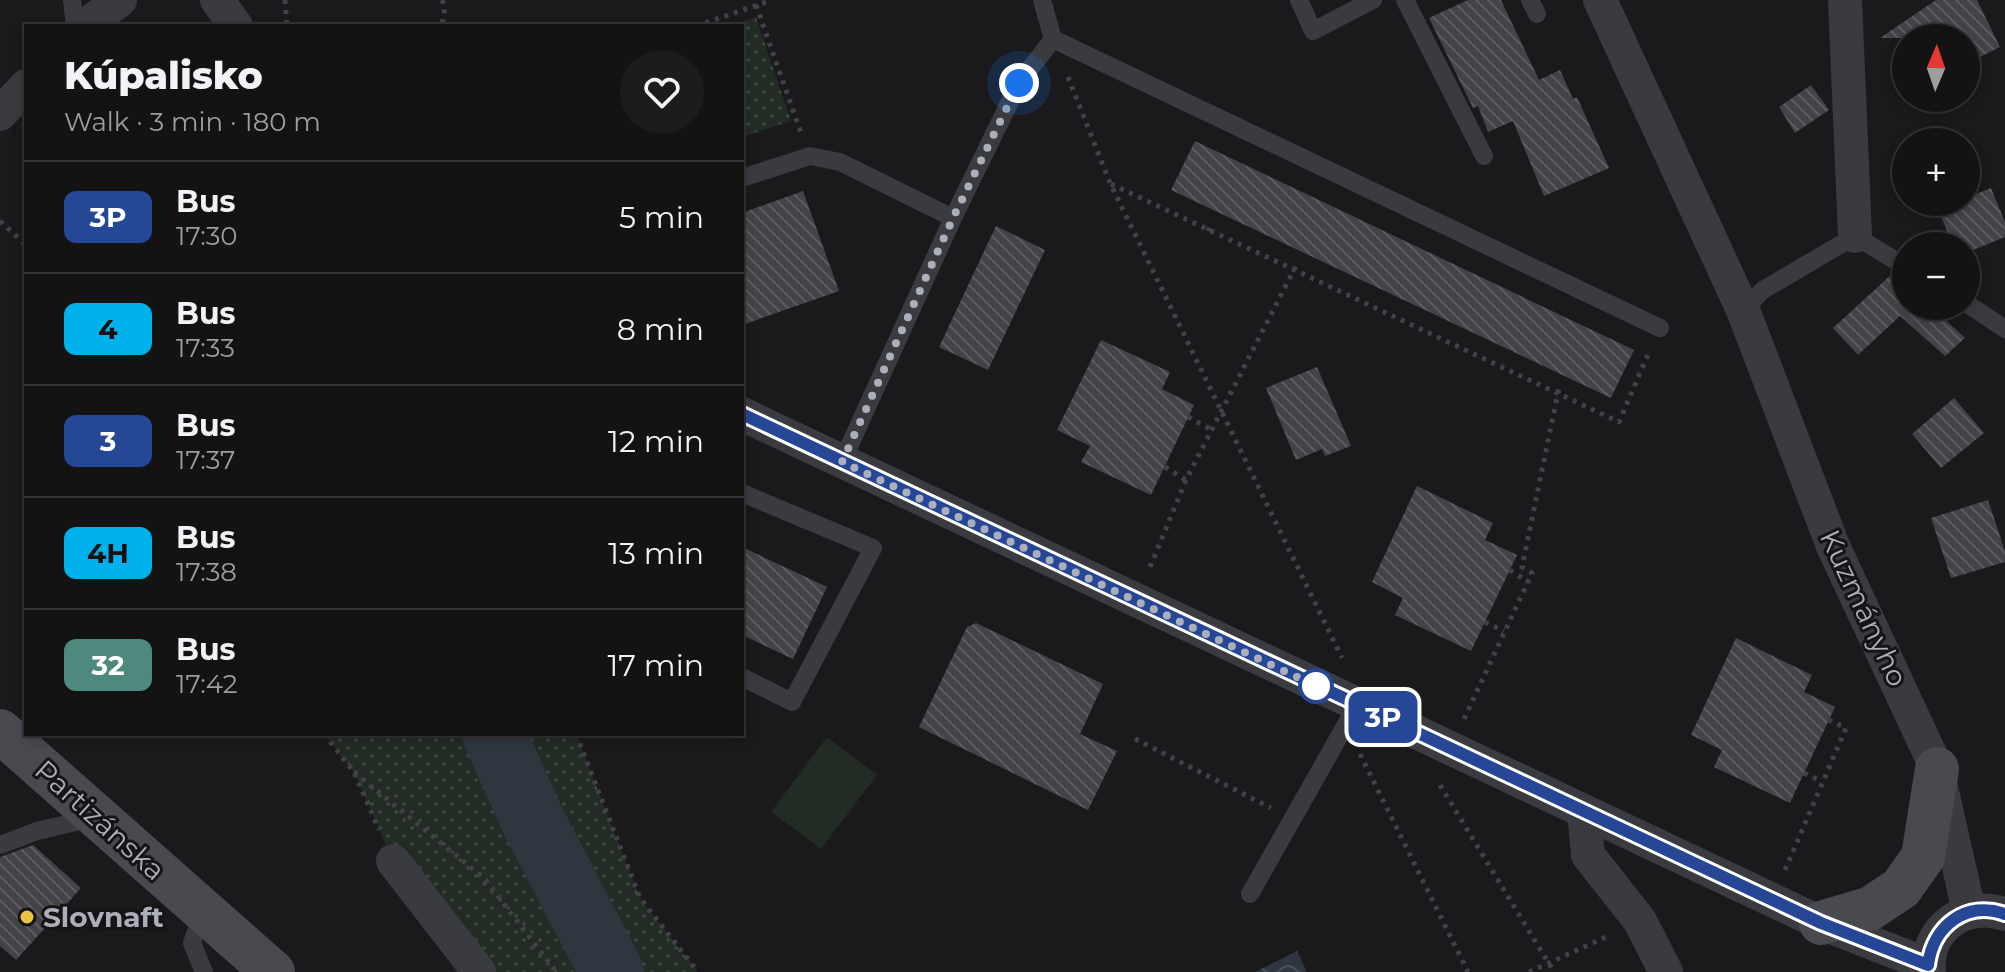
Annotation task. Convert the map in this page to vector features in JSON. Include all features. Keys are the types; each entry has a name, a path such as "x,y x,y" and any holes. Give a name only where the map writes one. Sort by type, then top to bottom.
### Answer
{"main road":[{"name":"Partizánska","path":"0,731 273,972"},
{"path":"1821,923 1871,908 1901,888 1923,857 1937,769"}],"street":[{"path":"217,0 235,24"},
{"name":"Kuzmányho","path":"1600,0 1743,310 1833,546 1937,769 1969,911"},
{"path":"1845,0 1855,236"},
{"path":"0,114 24,88"},
{"path":"744,415 1821,923 1928,969 1930,951 1940,932 1956,917 1969,911 1987,910 2005,914"},
{"path":"1584,812 1588,855 1640,921 1666,972"},
{"path":"393,861 479,972"}],"lane":[{"path":"1042,0 1053,39 1660,328"},
{"path":"1299,0 1313,31 1373,0"},
{"path":"1405,0 1484,156"},
{"path":"842,462 953,218 1019,83 1053,39"},
{"path":"744,177 810,156 840,162 953,218"},
{"path":"1743,310 1763,290 1855,236 1892,258"},
{"path":"1980,312 2005,329"},
{"path":"744,494 873,548 792,702 744,678"},
{"path":"1250,894 1357,705"},
{"path":"0,845 37,831 97,817"},
{"path":"203,912 192,943 204,972"}],"path":[{"path":"285,0 287,24"},
{"path":"442,0 445,7 442,24"},
{"path":"702,24 772,0"},
{"path":"760,3 810,156"},
{"path":"1053,39 1110,183 1347,670"},
{"path":"1110,183 1619,422 1660,328"},
{"path":"0,221 24,243"},
{"path":"1208,231 1211,223"},
{"path":"1128,597 1146,575 1186,480 1297,264"},
{"path":"1381,312 1385,305"},
{"path":"1463,721 1532,573 1522,567 1558,391"},
{"path":"1188,417 1212,430"},
{"path":"1165,467 1186,480"},
{"path":"1510,570 1528,582"},
{"path":"1485,622 1504,631"},
{"path":"1781,878 1846,728 1829,720"},
{"path":"326,736 354,772 485,879 556,972"},
{"path":"577,736 640,898 698,972"},
{"path":"1135,739 1293,819"},
{"path":"1356,745 1468,972"},
{"path":"354,772 393,861"},
{"path":"1804,773 1821,781"},
{"path":"1440,785 1554,972"},
{"path":"1529,972 1640,921"}],"shaded area":[{"path":"756,17 791,121 744,136 744,24 735,24"},
{"path":"326,736 577,736 640,898 698,972 479,972 393,861 354,772"},
{"path":"827,737 877,775 821,849 771,812"}],"water":[{"path":"1297,951 1307,972 1255,972"}],"building":[{"path":"1468,0 1501,0 1539,80 1560,70 1573,99 1577,97 1609,168 1544,196 1513,121 1488,132 1478,106 1473,108 1429,18"},
{"path":"1936,0 1977,0 2000,47 1980,57 1980,24 1901,24"},
{"path":"1892,30 1892,38 1880,38"},
{"path":"1811,85 1829,110 1795,133 1779,107"},
{"path":"1195,141 1634,350 1611,398 1171,190"},
{"path":"1991,188 2005,222 2005,237 1980,247 1980,232 1947,232 1941,216 1980,216 1980,192"},
{"path":"803,191 839,291 744,324 744,212"},
{"path":"996,226 1045,250 988,370 939,347"},
{"path":"1892,274 1892,320 1896,320 1858,355 1833,328"},
{"path":"1904,320 1945,320 1965,338 1945,356"},
{"path":"1101,340 1170,372 1162,389 1194,405 1151,495 1081,462 1090,446 1057,430"},
{"path":"1317,367 1351,446 1325,456 1322,449 1296,460 1266,388"},
{"path":"1954,398 1984,433 1941,468 1912,434"},
{"path":"1417,486 1493,523 1485,540 1517,555 1471,651 1395,615 1403,598 1372,582"},
{"path":"1988,500 2005,551 2005,562 1951,578 1931,518"},
{"path":"744,548 827,587 793,659 744,636"},
{"path":"976,623 1103,684 1080,734 1117,751 1088,810 919,727 967,627"},
{"path":"1736,638 1812,675 1804,692 1835,707 1790,803 1714,767 1722,750 1691,735"},
{"name":"Slovnaft","path":"33,845 81,888 16,960 0,946 0,857"}],"waterway":[{"path":"495,736 533,821 612,972"}],"bus line":[{"name":"3P","path":"744,415 1821,923 1928,965 1936,938 1944,926 1956,917 1978,910 1995,910 2005,914"}],"place":[{"name":"Slovnaft","path":"27,917"}],"route":[{"path":"1019,83 953,218 842,462 1316,686"}]}
